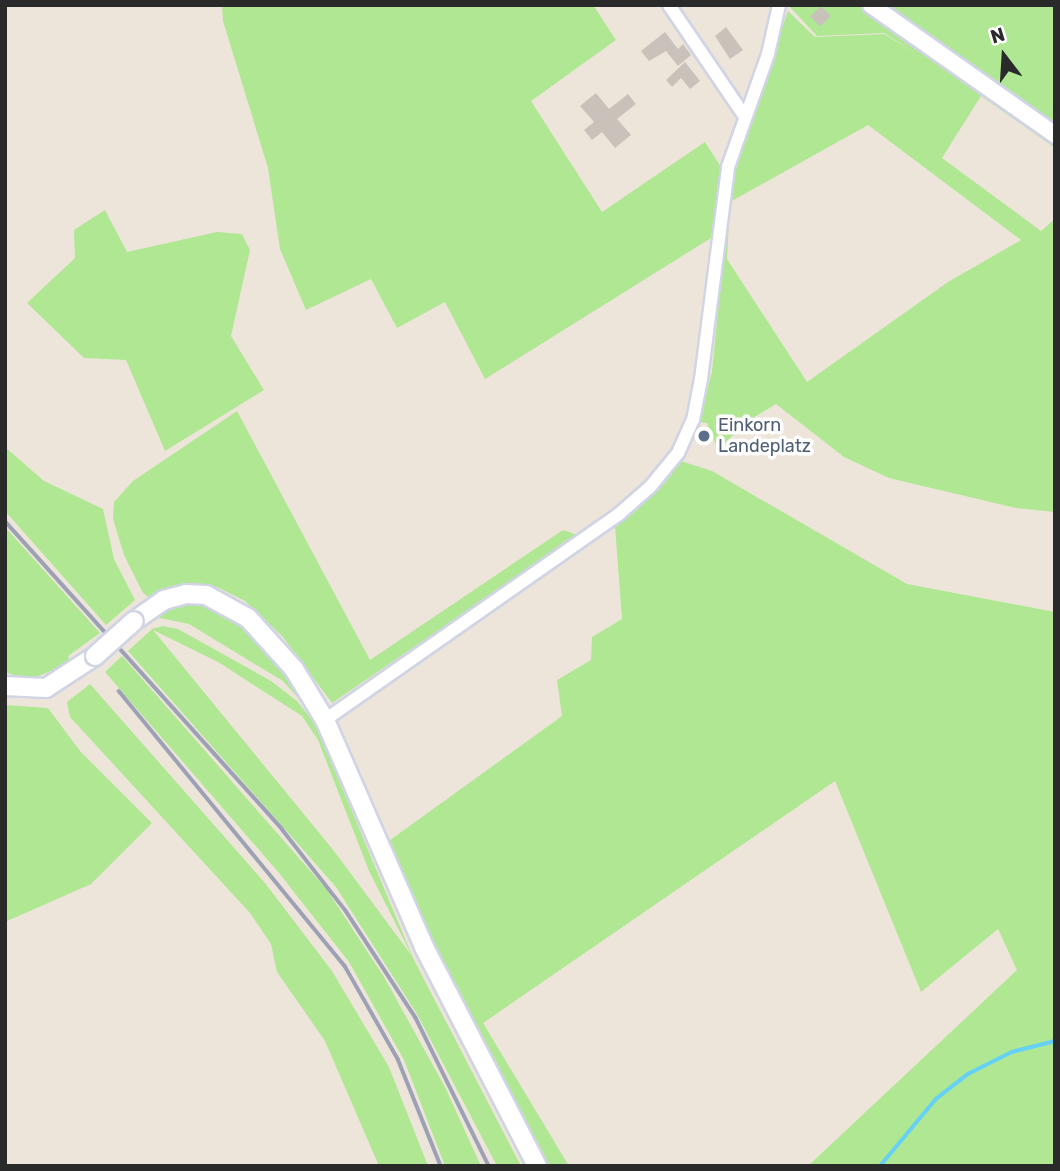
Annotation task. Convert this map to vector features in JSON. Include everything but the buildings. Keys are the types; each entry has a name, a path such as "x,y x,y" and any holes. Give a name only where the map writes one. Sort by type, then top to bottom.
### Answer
{"main road":[{"path":"5,686 25,691 46,688 95,656 134,621 175,596 196,594 223,601 248,618 277,648 325,720 419,937 537,1166"}],"street":[{"path":"669,5 743,114"},
{"path":"325,720 619,514 650,487 678,453 693,420 701,379 722,197 743,114 768,54 779,5"},
{"path":"871,5 1055,135"}],"green space":[{"path":"222,5 593,5 616,40 531,101 602,212 705,142 721,167 711,238 485,379 445,302 397,328 371,279 306,310 280,249 268,168 223,21"},
{"path":"788,5 857,5 979,88 980,95 980,88 1055,142 1055,148 981,96 942,158 1041,231 1055,219 1055,512 1016,508 889,478 844,457 776,404 746,422 718,450 707,423 700,422 712,371 732,172 788,11 815,37 884,34 917,54 884,33 817,36","holes":["868,125 1021,240 948,282 807,382 727,259 730,202"]},
{"path":"883,5 1055,5 1055,124 924,32"},
{"path":"105,210 127,252 217,232 242,234 250,250 231,336 264,390 165,451 126,360 84,358 27,303 75,258 74,230"},
{"path":"237,411 370,660 563,530 578,535 332,703 282,636 245,601 217,587 190,586 176,586 151,599 143,593 124,555 113,519 114,502 133,481"},
{"path":"5,447 44,481 103,509 114,559 135,600 106,625 5,511"},
{"path":"681,461 712,471 907,584 1055,612 1055,1166 808,1166 1017,970 998,929 921,992 835,781 483,1023 569,1166 550,1166 476,1028 386,843 562,716 557,680 591,660 592,637 622,619 615,526 665,483"},
{"path":"5,527 100,633 68,656 72,662 29,680 5,672"},
{"path":"188,602 210,603 230,611 278,659 317,719 283,681 189,624 160,618 159,611"},
{"path":"163,626 178,629 271,681 297,701 316,725 414,960 521,1166 497,1166 417,1014 336,887 128,651 152,629","holes":["153,630 218,662 302,716 318,740 369,871 412,956 334,851"]},
{"path":"122,656 327,890 384,977 445,1087 481,1166 445,1166 404,1060 349,962 279,873 105,672"},
{"path":"90,684 265,883 332,971 389,1067 428,1166 379,1166 325,1041 277,972 271,944 250,913 70,717 67,702"},
{"path":"5,705 48,708 80,751 152,823 91,884 5,922"}],"waterway":[{"path":"880,1166 936,1099 968,1074 1012,1052 1055,1041"}],"railway":[{"path":"5,521 282,829 346,911 416,1018 489,1166"},
{"path":"119,691 345,966 398,1059 441,1166"}],"place":[{"name":"Einkorn Landeplatz","path":"704,436"}]}
